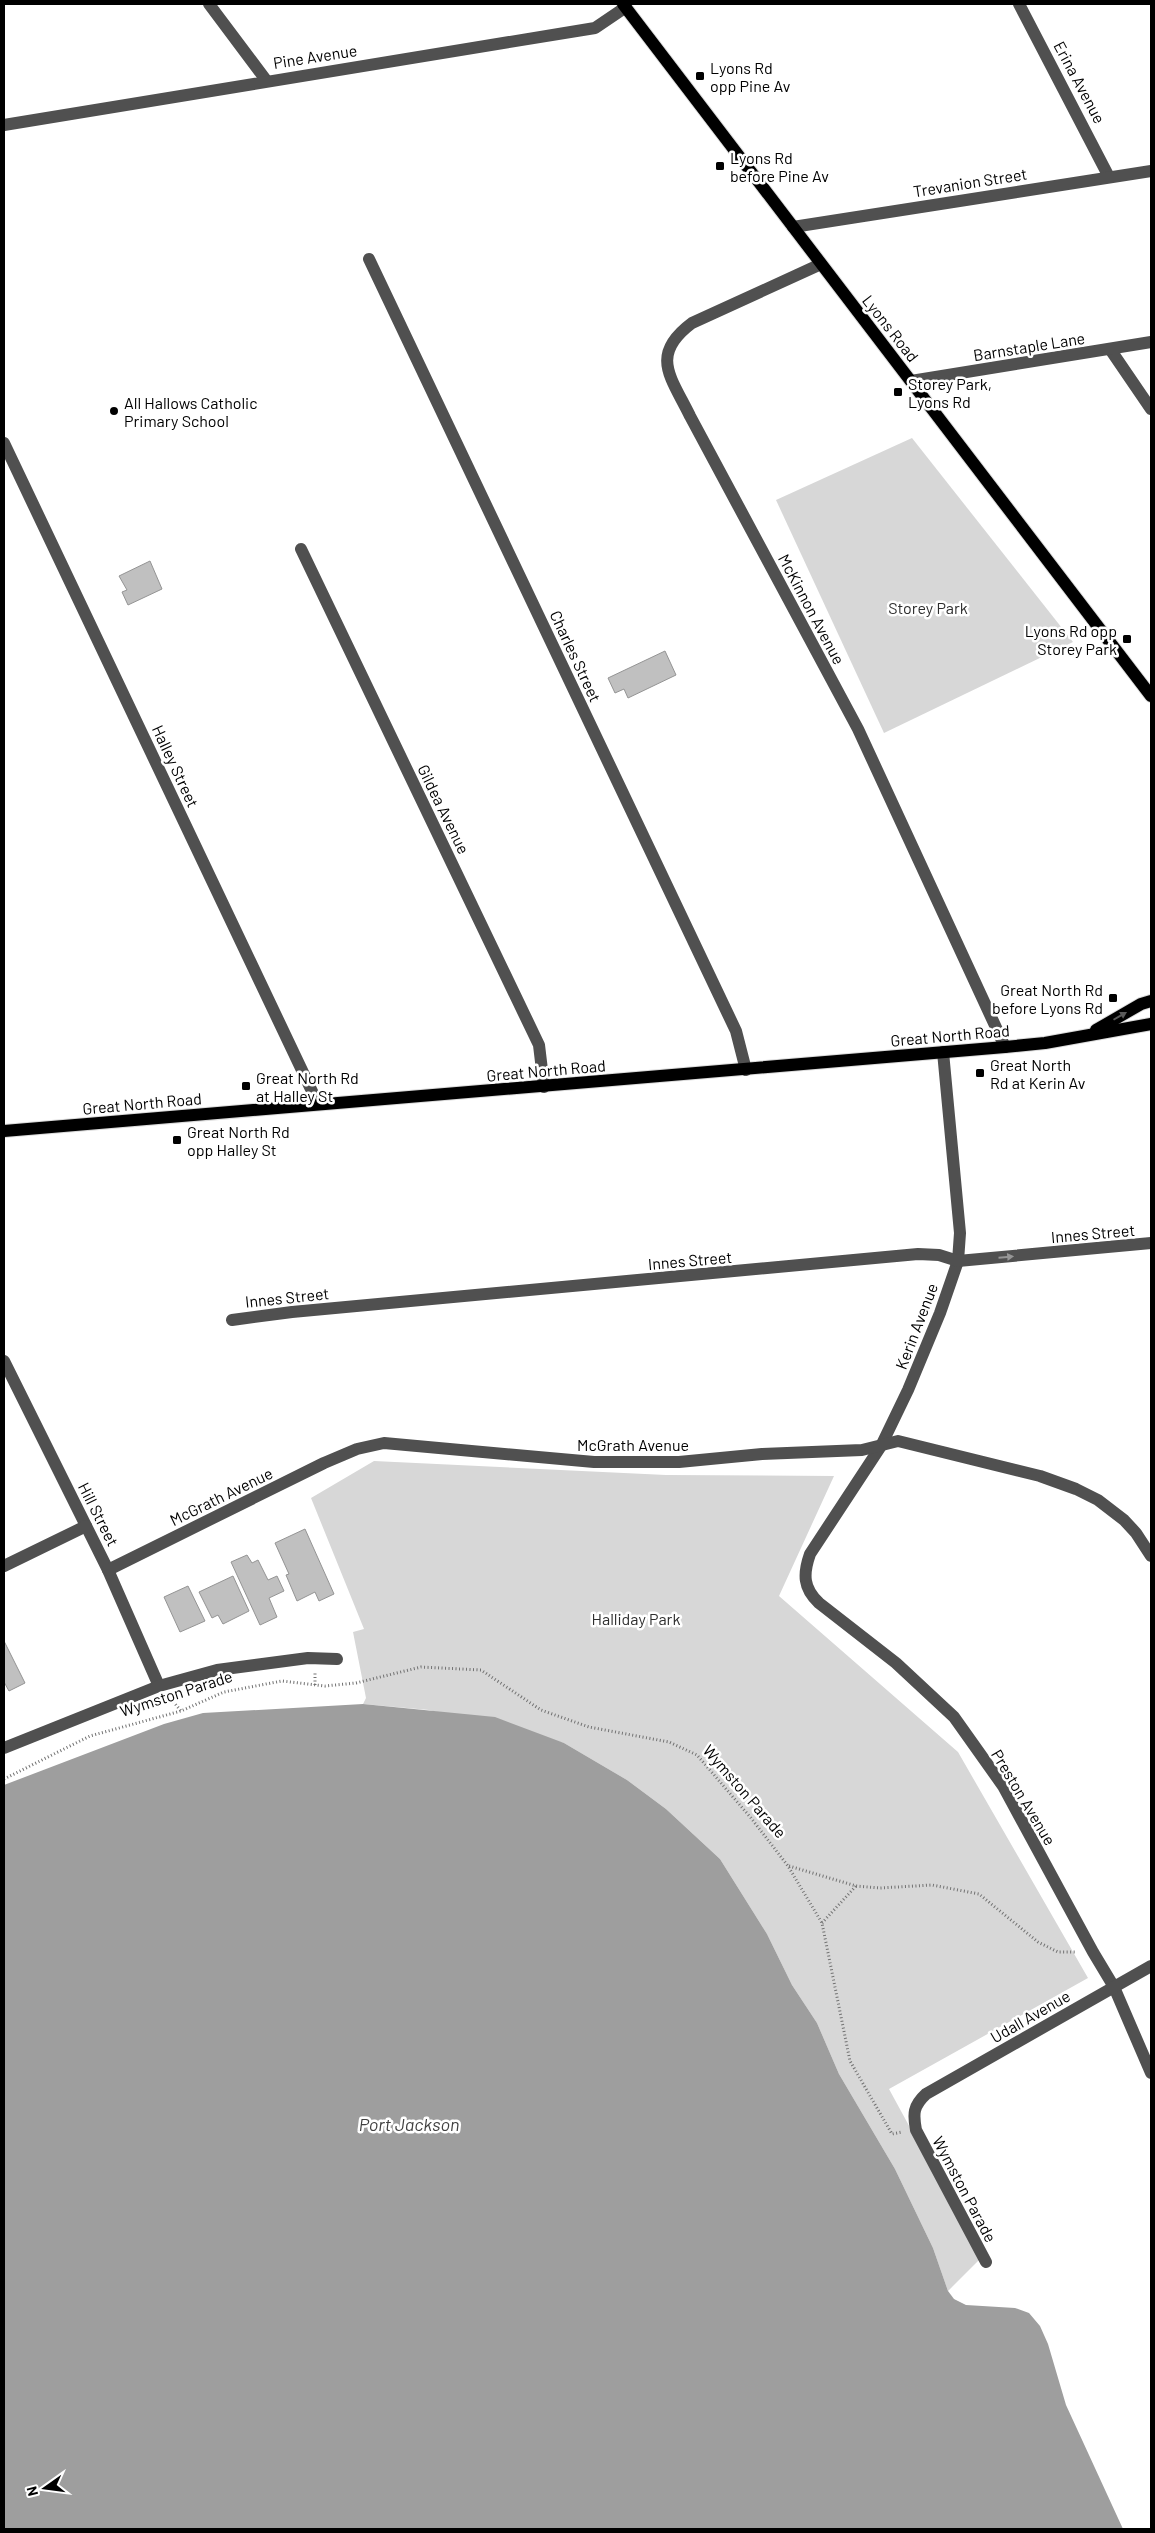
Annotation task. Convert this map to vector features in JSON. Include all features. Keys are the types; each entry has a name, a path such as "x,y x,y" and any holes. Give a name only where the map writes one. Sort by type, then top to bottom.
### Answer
{"main road":[{"name":"Lyons Road","path":"625,5 1151,696"},
{"name":"Great North Road","path":"1090,1034 1141,1004 1151,1001"},
{"name":"Great North Road","path":"4,1131 1005,1047 1045,1043 1151,1024"}],"street":[{"path":"210,4 266,80"},
{"name":"Erina Avenue","path":"1019,4 1109,177"},
{"name":"Pine Avenue","path":"4,125 266,80 595,28 625,5"},
{"name":"Trevanion Street","path":"793,227 1151,171"},
{"name":"Charles Street","path":"369,259 736,1031 746,1070"},
{"name":"McKinnon Avenue","path":"821,264 692,323 675,335 666,355 668,369 695,425 858,729 1005,1047"},
{"name":"Barnstaple Lane","path":"911,381 1151,342"},
{"path":"1110,349 1151,409"},
{"name":"Halley Street","path":"4,443 318,1104"},
{"name":"Gildea Avenue","path":"301,549 539,1045 544,1086"},
{"name":"Kerin Avenue","path":"807,1585 804,1570 810,1554 881,1446 908,1390 940,1313 958,1261 960,1233 943,1052"},
{"name":"Innes Street","path":"232,1320 292,1312 918,1254 939,1255 958,1261 1151,1243"},
{"name":"Hill Street","path":"4,1361 108,1570 159,1686"},
{"name":"McGrath Avenue","path":"108,1570 357,1448 384,1443 594,1462 679,1462 762,1454 862,1450 898,1441 1040,1476 1076,1489 1098,1500 1124,1520 1136,1533 1151,1556"},
{"path":"4,1566 86,1526"},
{"name":"Preston Avenue","path":"807,1585 811,1596 819,1604 896,1663 954,1717 1003,1786 1114,1987 1151,2073"},
{"name":"Wymston Parade","path":"4,1748 159,1686 217,1670 308,1658 337,1659"},
{"name":"Udall Avenue","path":"926,2094 1151,1966"},
{"name":"Wymston Parade","path":"926,2094 916,2103 913,2113 916,2130 986,2262"}],"path":[{"name":"Wymston Parade","path":"4,1779 90,1736 181,1711 224,1692 282,1681 325,1686 356,1683 421,1667 481,1670 541,1710 589,1727 669,1742 696,1755 751,1818 788,1866 822,1923 850,2061 892,2134 916,2130"},
{"path":"788,1866 856,1886 880,1888 932,1885 979,1894 1038,1942 1058,1952 1093,1952"},
{"path":"822,1923 856,1886"}],"green space":[{"name":"Storey Park","path":"912,438 1073,642 884,733 776,500"},
{"name":"Halliday Park","path":"374,1461 666,1475 834,1476 779,1596 958,1752 1088,1978 889,2089 981,2258 948,2291 933,2248 895,2169 839,2074 817,2023 792,1985 767,1934 720,1859 666,1809 627,1780 564,1743 429,1710 363,1704 366,1698 353,1632 364,1629 311,1498"}],"water":[{"name":"Port Jackson","path":"363,1704 495,1717 564,1743 627,1780 666,1809 720,1859 767,1934 792,1985 817,2023 839,2074 895,2169 933,2248 948,2291 954,2299 966,2305 1015,2308 1029,2313 1040,2326 1048,2344 1066,2405 1123,2529 4,2529 4,1785 164,1724 203,1713"}],"building":[{"path":"150,561 162,589 128,605 122,592 127,590 119,576"},
{"path":"665,651 676,675 628,698 624,689 615,693 608,678"},
{"path":"305,1529 334,1594 319,1601 315,1592 297,1601 286,1575 289,1574 275,1543"},
{"path":"247,1555 252,1563 258,1560 268,1580 277,1576 284,1591 269,1598 277,1617 260,1625 231,1562"},
{"path":"233,1576 249,1611 223,1624 218,1615 212,1618 199,1592"},
{"path":"188,1586 205,1621 180,1632 164,1597"},
{"path":"4,1641 25,1683 9,1691 4,1682"}],"place":[{"name":"Lyons Rd opp Pine Av","path":"700,76"},
{"name":"Lyons Rd before Pine Av","path":"720,166"},
{"name":"Storey Park, Lyons Rd","path":"898,392"},
{"name":"All Hallows Catholic Primary School","path":"114,411"},
{"name":"Lyons Rd opp Storey Park","path":"1127,639"},
{"name":"Great North Rd before Lyons Rd","path":"1113,998"},
{"name":"Great North Rd at Kerin Av","path":"980,1073"},
{"name":"Great North Rd at Halley St","path":"246,1086"},
{"name":"Great North Rd opp Halley St","path":"177,1140"}]}
